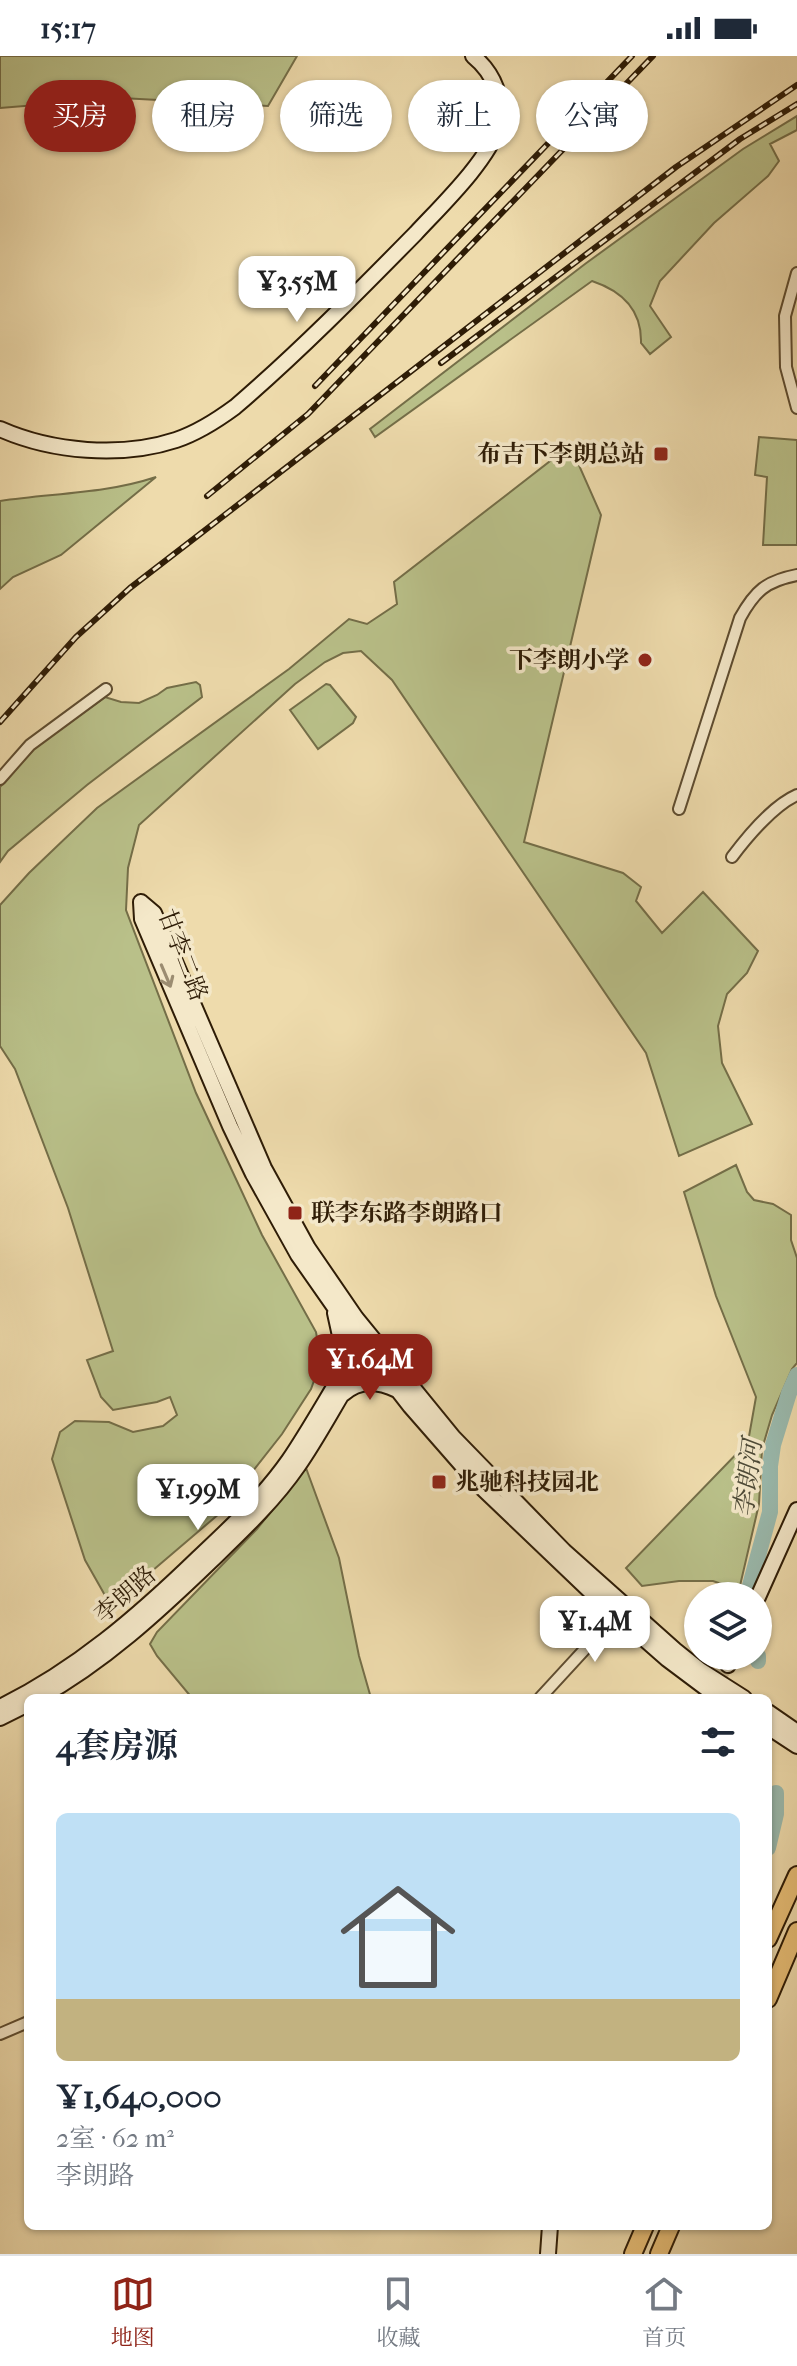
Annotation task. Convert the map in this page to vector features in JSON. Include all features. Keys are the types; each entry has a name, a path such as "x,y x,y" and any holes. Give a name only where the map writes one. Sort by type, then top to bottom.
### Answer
{"main road":[{"path":"0,429 21,438 81,449 148,447 194,433 235,407 358,293 458,188 476,164 497,130 500,99 487,69 473,56"},
{"name":"甘李二路","path":"714,1694 667,1659 620,1610 564,1551 490,1477 453,1437 369,1343 328,1298 277,1220 230,1126 142,919 141,902 154,913 242,1122 288,1215 369,1343 398,1391 480,1486 556,1560 620,1610 700,1670 738,1694"},
{"path":"328,1298 342,1345 339,1378"},
{"name":"李朗路","path":"24,1694 99,1646 135,1618 242,1517 290,1459 339,1378 369,1343"},
{"name":"李朗路","path":"45,1694 105,1655 139,1628 249,1525 298,1465 369,1343"},
{"path":"339,1397 365,1383 386,1385 398,1391"},
{"path":"765,1582 797,1510"},
{"name":"李朗路","path":"0,1707 24,1694"},
{"path":"0,1718 24,1706"},
{"path":"772,1715 797,1732"},
{"path":"772,1730 797,1746"},
{"path":"772,1930 797,1875"},
{"path":"772,1990 797,1931"},
{"path":"548,2254 550,2230"},
{"path":"633,2254 643,2230"},
{"path":"659,2254 669,2230"}],"street":[{"path":"797,273 785,316 786,367 797,408"},
{"path":"679,809 740,618 749,601 763,587 797,575"},
{"path":"0,779 30,745 106,689"},
{"path":"732,857 756,827 797,795"},
{"path":"544,1694 620,1610"},
{"path":"0,2034 24,2024"}],"green space":[{"path":"0,56 297,56 283,80 280,80 268,106 264,106 264,80 152,80 152,100 136,99 136,80 24,80 24,106 0,108"},
{"path":"797,116 797,130 770,144 779,161 768,176 714,223 660,281 650,306 671,337 650,354 641,343 638,321 628,303 612,290 592,281 375,437 370,429 585,264 743,149"},
{"path":"759,437 797,440 797,545 763,545 767,477 755,475"},
{"path":"558,455 578,463 601,515 524,842 623,873 641,887 636,901 662,933 703,892 758,951 747,973 727,994 718,1026 722,1063 752,1124 679,1156 646,1053 392,680 361,651 343,653 325,662 295,684 139,825 128,868 126,910 196,1093 262,1235 316,1332 321,1361 311,1389 282,1434 220,1513 111,1606 85,1560 52,1459 60,1432 75,1421 109,1422 133,1432 163,1426 177,1415 170,1397 113,1410 101,1397 87,1360 113,1351 68,1208 15,1069 0,1046 0,905 97,808 289,669 349,619 367,624 397,604 394,582"},
{"path":"156,477 61,555 13,577 0,589 0,501 98,490"},
{"path":"196,682 200,685 202,697 87,785 8,851 0,862 0,787 32,750 105,697 139,703 167,688"},
{"path":"326,684 356,717 353,723 318,749 290,710"},
{"path":"736,1165 747,1192 754,1200 773,1204 791,1215 791,1240 797,1258 797,1363 772,1415 762,1449 759,1504 741,1582 679,1581 642,1586 626,1568 748,1442 756,1397 716,1296 684,1192"},
{"path":"306,1468 339,1558 370,1694 189,1694 157,1656 150,1644 157,1632 257,1529"}],"waterway":[{"name":"李朗河","path":"751,1582 770,1512 773,1445 797,1375"},
{"name":"李朗河","path":"772,1831 776,1793"}],"tunnel":[{"path":"706,1694 724,1670"}],"railway":[{"path":"315,386 632,56"},
{"path":"207,496 308,414 653,56"},
{"path":"0,722 76,637 130,588 676,167 797,85"},
{"path":"441,363 740,139 797,104"}],"place":[{"name":"布吉下李朗总站","path":"661,454"},
{"name":"下李朗小学","path":"645,660"},
{"name":"联李东路李朗路口","path":"295,1213"},
{"name":"兆驰科技园北","path":"439,1482"}]}
